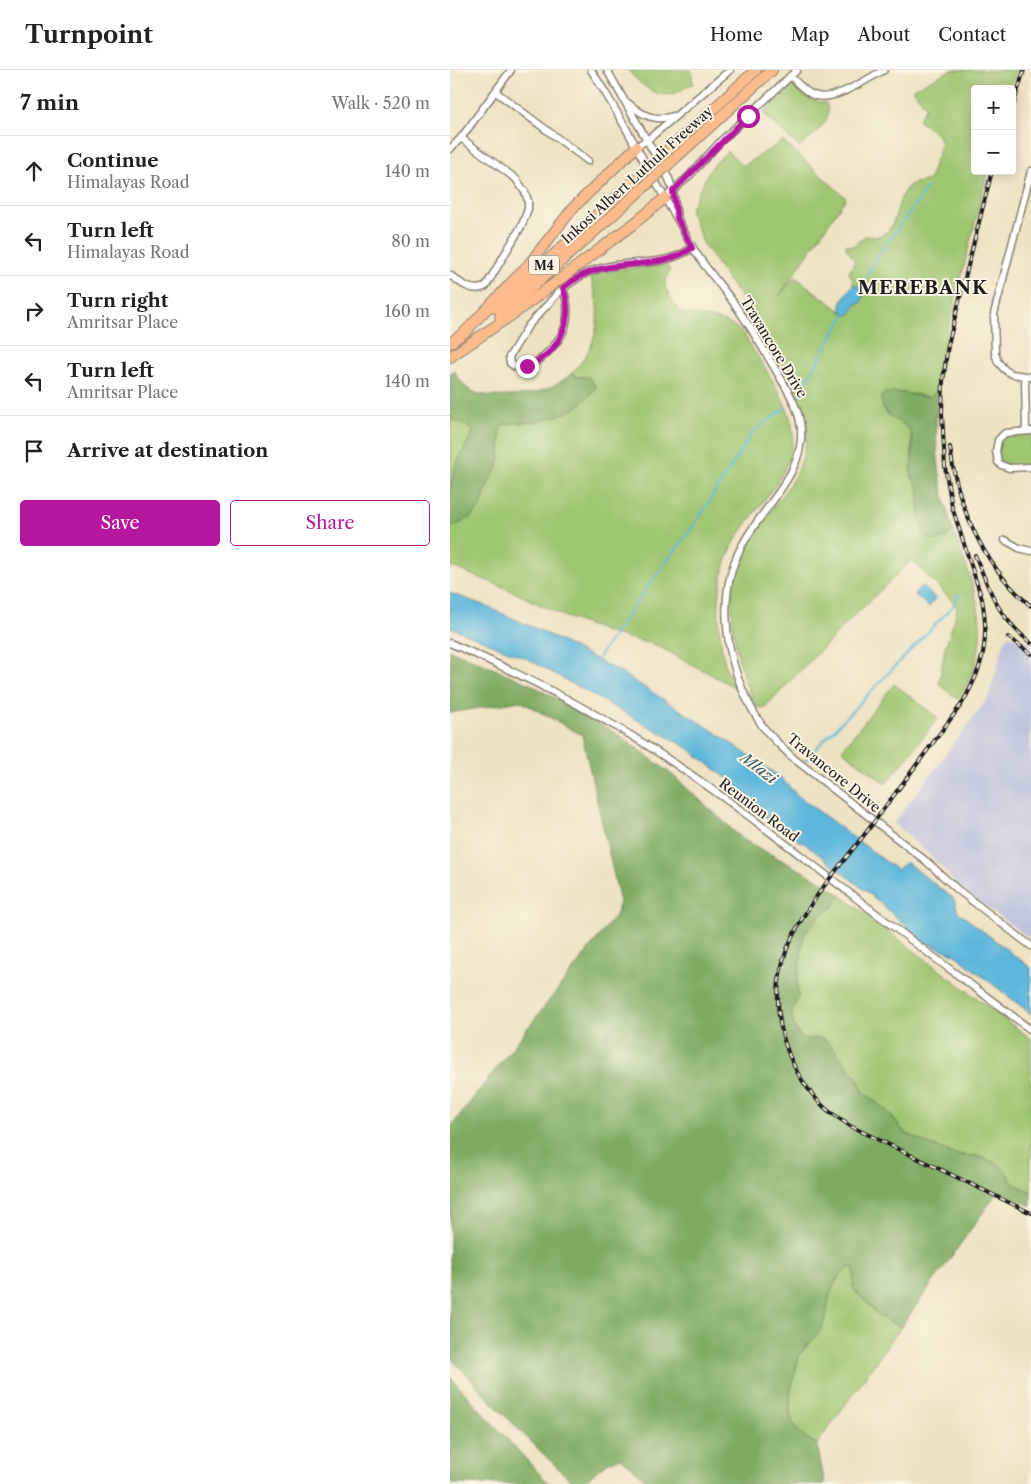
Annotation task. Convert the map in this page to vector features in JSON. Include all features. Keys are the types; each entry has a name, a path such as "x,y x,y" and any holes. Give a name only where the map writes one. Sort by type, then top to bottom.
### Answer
{"highway":[{"name":"Inkosi Albert Luthuli Freeway","path":"450,344 507,299 756,70"},
{"name":"Inkosi Albert Luthuli Freeway","path":"450,356 493,322 772,70"},
{"path":"466,332 529,264 574,207 636,147"},
{"path":"450,356 519,310 636,222 669,194"}],"street":[{"path":"450,149 461,138 511,70"},
{"path":"591,70 636,147 669,194 677,218"},
{"path":"607,70 669,179 669,194 666,202 677,218"},
{"path":"636,147 647,140 730,70"},
{"path":"669,194 720,142 797,70"},
{"path":"790,76 808,93 825,98 836,95 884,70"},
{"path":"496,92 588,161"},
{"path":"625,101 650,118 660,118 676,114"},
{"path":"450,275 476,289 486,286 522,225 528,209 527,196 520,183 461,138"},
{"path":"1031,171 995,304 994,314 995,347 998,362 1005,370 1028,377 1029,431 1005,433 1001,436 997,444 996,457 998,462 1005,467 1031,466"},
{"name":"Travancore Drive","path":"677,218 692,248 732,300 757,339 792,400 798,413 801,428 799,450 791,473 744,541 736,556 730,574 727,601 729,637 735,670 744,692 762,725 774,740 793,758 926,861 958,890 1031,946"},
{"path":"563,288 568,303 567,318 557,343 546,355 531,364 522,367 512,366 509,357 522,334 563,288 576,278 607,266 667,260 678,257 692,248"},
{"path":"1005,540 1020,548 1031,551"},
{"name":"Reunion Road","path":"450,643 496,663 556,694 661,755 717,794 1031,1030"}],"shaded area":[{"path":"1008,635 1031,643 1031,939 960,888 935,860 894,823 988,698"}],"green space":[{"path":"628,70 691,70 693,84 676,93 662,94 643,85"},
{"path":"951,70 1016,70 1012,85 971,85 971,175 987,175 943,349 937,390 930,397 896,392 887,414 907,427 911,433 911,472 918,486 922,528 945,539 953,530 969,574 979,615 978,656 970,677 958,699 939,684 945,648 956,615 957,606 912,560 764,708 755,706 747,688 736,646 732,601 734,579 739,559 748,541 788,487 796,473 806,442 806,425 804,414 793,388 757,328 759,324 704,245 690,210 710,169 727,151 743,166 783,141 846,198 779,296 795,277 846,315 854,305 861,303 860,285 853,285 853,280 849,273 855,261 846,245 853,246 865,236 876,237 884,234 889,229 908,186 930,179 941,145 936,134 918,121 926,107 913,89"},
{"path":"791,87 795,87 812,100 826,103 828,110 825,122 799,147 763,113"},
{"path":"666,265 670,270 665,285 670,296 684,314 702,316 728,323 744,335 781,397 791,422 793,433 792,449 787,464 770,493 731,549 721,580 719,623 721,641 727,670 736,688 656,645 610,633 566,617 503,587 450,566 450,528 470,518 481,506 488,484 498,467 500,429 504,424 537,422 589,377 577,377 572,373 588,351 596,327 597,303 590,276 614,270"},
{"path":"454,371 469,390 486,395 516,396 536,392 554,385 572,373 577,377 589,377 596,387 583,402 565,413 545,419 504,424 500,429 498,467 488,484 481,506 470,518 451,528 450,490 455,467 473,432 464,423 450,420 450,373"},
{"path":"937,390 936,426 938,461 944,496 953,530 942,539 932,540 923,534 918,488 911,473 913,446 911,433 908,428 885,411 881,396 885,393 896,392 930,397"},
{"path":"450,420 464,423 473,432 455,467 450,490"},
{"path":"1031,433 1031,465 1011,466 1001,462 998,455 1000,441 1006,435"},
{"path":"450,650 532,685 617,734 669,772 744,840 821,881 840,895 833,907 820,915 804,935 797,985 798,996 792,1012 793,1024 798,1034 805,1039 822,1038 829,1043 858,1079 863,1091 889,1113 904,1132 923,1142 958,1155 977,1156 997,1163 1004,1169 1013,1183 1031,1192 1031,1206 999,1190 901,1327 879,1316 856,1292 853,1287 853,1268 851,1267 836,1280 832,1287 822,1327 800,1354 790,1398 791,1416 794,1424 807,1438 817,1444 825,1484 650,1484 621,1458 600,1468 584,1484 574,1484 505,1416 450,1357 450,1128 618,912 618,904 620,902 582,735 520,701 450,713"},
{"path":"894,684 938,718 886,784 842,750"},
{"path":"840,895 1031,1039 1031,1192 1013,1183 1004,1169 977,1156 958,1155 923,1142 903,1132 889,1113 863,1091 858,1079 817,1038 805,1039 800,1036 793,1024 792,1012 798,996 797,985 804,935 820,915 833,907"},
{"path":"851,1267 854,1273 853,1287 879,1316 901,1327 817,1444 805,1438 793,1425 790,1416 791,1388 800,1354 815,1337 825,1317 830,1291 842,1273"},
{"path":"450,1377 549,1484 450,1484"}],"water":[{"path":"853,285 864,287 865,291 861,303 854,305 854,309 850,314 846,315 841,310 842,303"},
{"path":"923,586 935,598 929,607 914,594"},
{"name":"Mlazi","path":"450,593 483,605 541,631 620,672 715,732 781,778 797,795 897,870 906,862 954,899 958,912 1031,968 1031,1014 954,954 924,942 871,895 804,843 750,806 737,786 686,747 528,659 450,627"}],"waterway":[{"path":"860,287 875,260 927,188"},
{"path":"797,398 845,314"},
{"path":"596,661 630,611 695,524 752,433 785,408"},
{"path":"805,760 954,605 959,594"}],"railway":[{"path":"1016,96 1024,70"},
{"path":"991,175 948,345 943,380 942,413 945,467 952,507 982,599 985,628 983,654 975,679 961,705 823,887 803,917 787,949 778,991 782,1034 789,1055 798,1074 810,1092 828,1111 850,1126 1031,1213"},
{"path":"950,447 959,492 976,534 1000,573 1031,606"},
{"path":"975,555 996,603 1010,623 1031,643"},
{"path":"1008,637 1031,654"}],"district":[{"name":"MEREBANK","path":"923,287"}],"route":[{"path":"527,366 546,355 561,336 568,308 563,288 571,282 582,275 601,268 664,261 678,257 692,248 677,218 673,191 748,116"}]}
